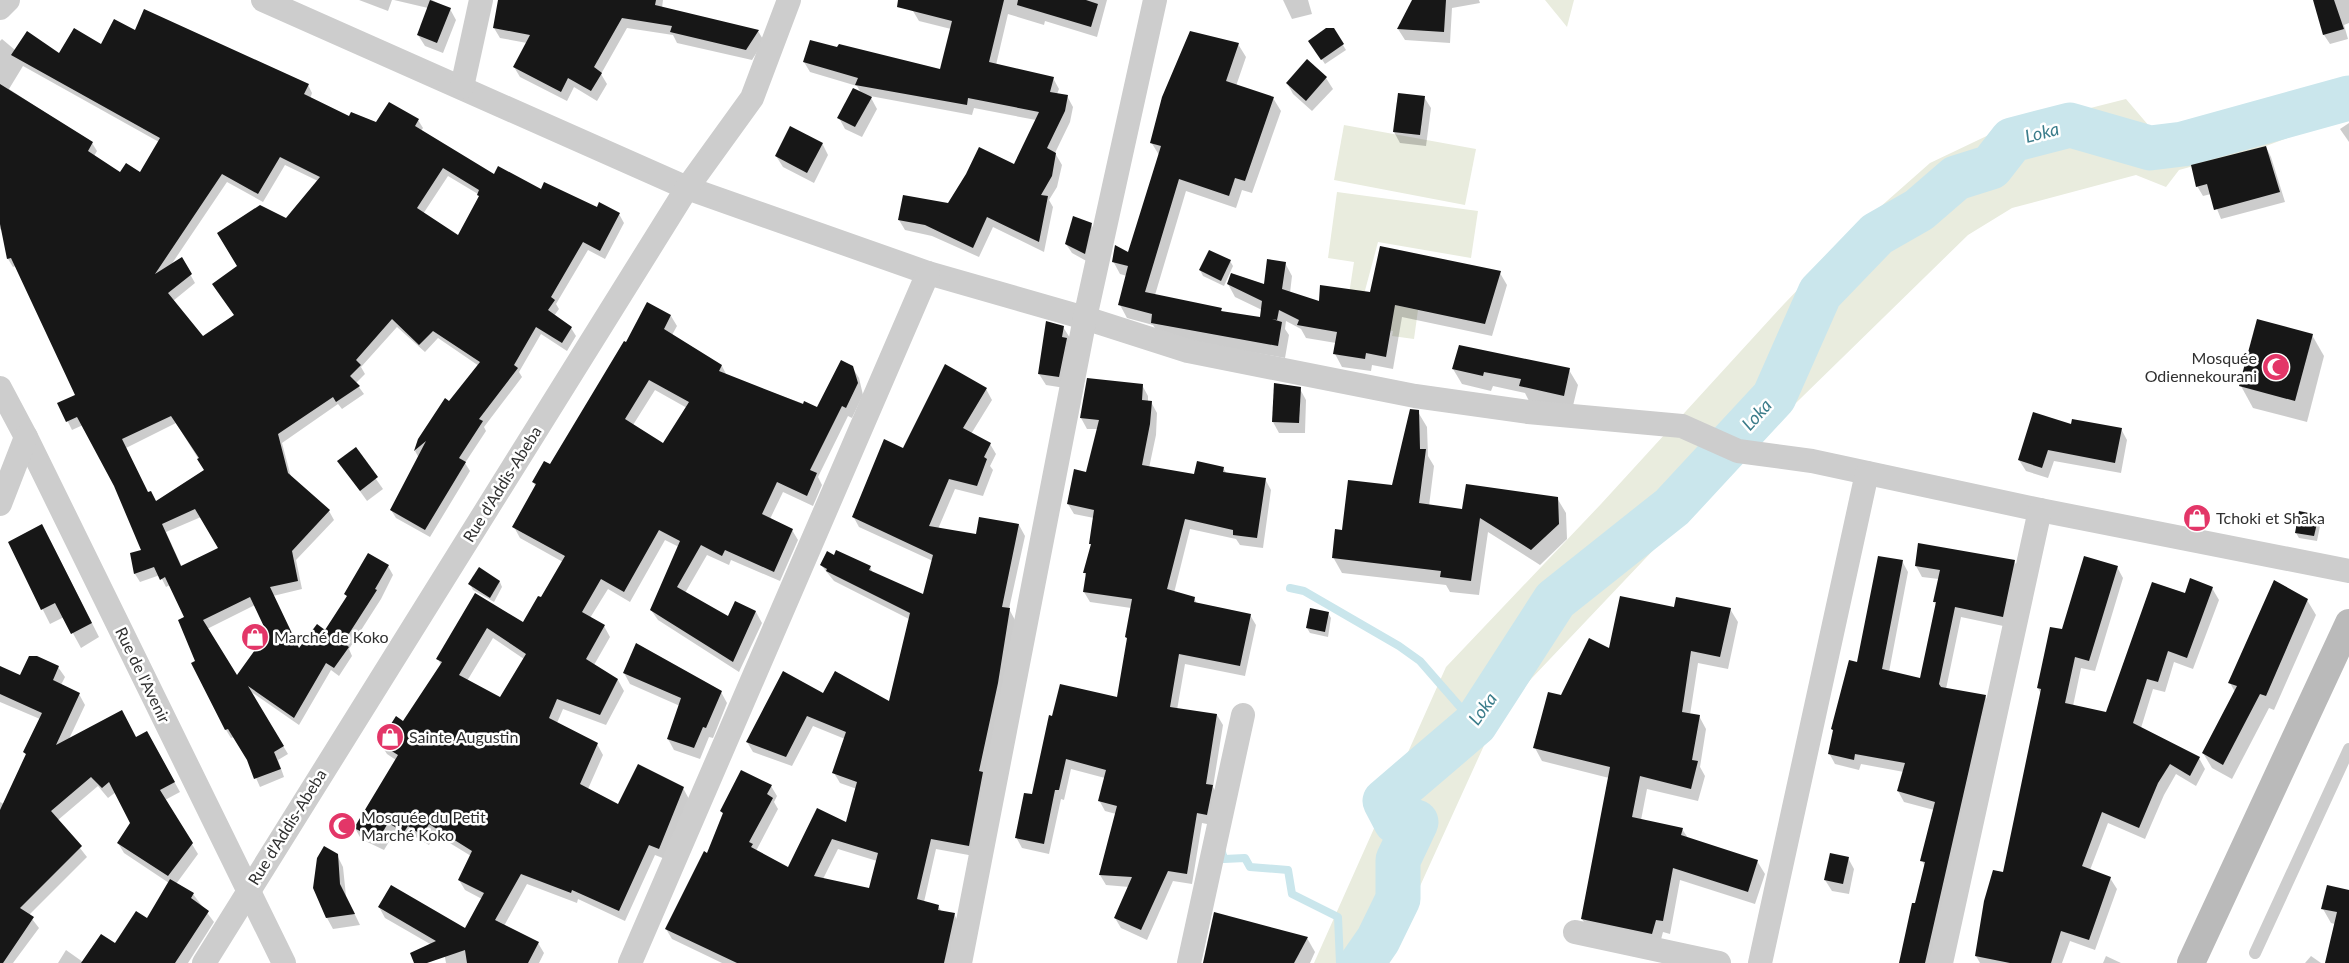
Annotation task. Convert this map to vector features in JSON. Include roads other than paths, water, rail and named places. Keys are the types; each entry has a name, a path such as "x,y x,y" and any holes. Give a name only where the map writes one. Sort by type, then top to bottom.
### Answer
{"street":[{"path":"0,8 8,0"},
{"path":"264,0 687,188 928,273 1085,318 1188,351 1414,396 1528,412 1682,426 1738,451 1812,461 2040,510 2349,571"},
{"path":"462,87 481,0"},
{"name":"Rue d'Addis-Abeba","path":"204,963 687,188 752,98 789,0"},
{"path":"960,963 1085,318 1155,0"},
{"path":"630,963 928,273"},
{"name":"Rue de l'Avenir","path":"0,388 26,437 284,963"},
{"path":"0,504 26,437"},
{"path":"1760,963 1867,473"},
{"path":"1941,963 2040,510"},
{"path":"2191,963 2349,622"},
{"path":"1189,963 1243,715"},
{"path":"1575,932 1719,963"}],"lane":[{"path":"2255,953 2349,749"}],"waterway":[{"name":"Loka","path":"1362,963 1378,940 1398,899 1398,860 1416,822 1396,822 1385,801 1475,724 1555,600 1672,507 1774,397 1820,293 1877,234 1919,210 1956,178 1991,167 2012,140 2070,125 2150,148 2183,144 2349,98"},
{"path":"1290,588 1304,591 1399,646 1420,661 1475,724"},
{"path":"1221,849 1224,859 1245,858 1250,867 1288,870 1292,894 1338,917 1340,963"}],"place":[{"name":"Mosquée Odiennekourani","path":"2276,367"},
{"name":"Tchoki et Shaka","path":"2197,518"},
{"name":"Marché de Koko","path":"255,637"},
{"name":"Sainte Augustin","path":"390,737"},
{"name":"Mosquée du Petit Marché Koko","path":"342,826"}]}
